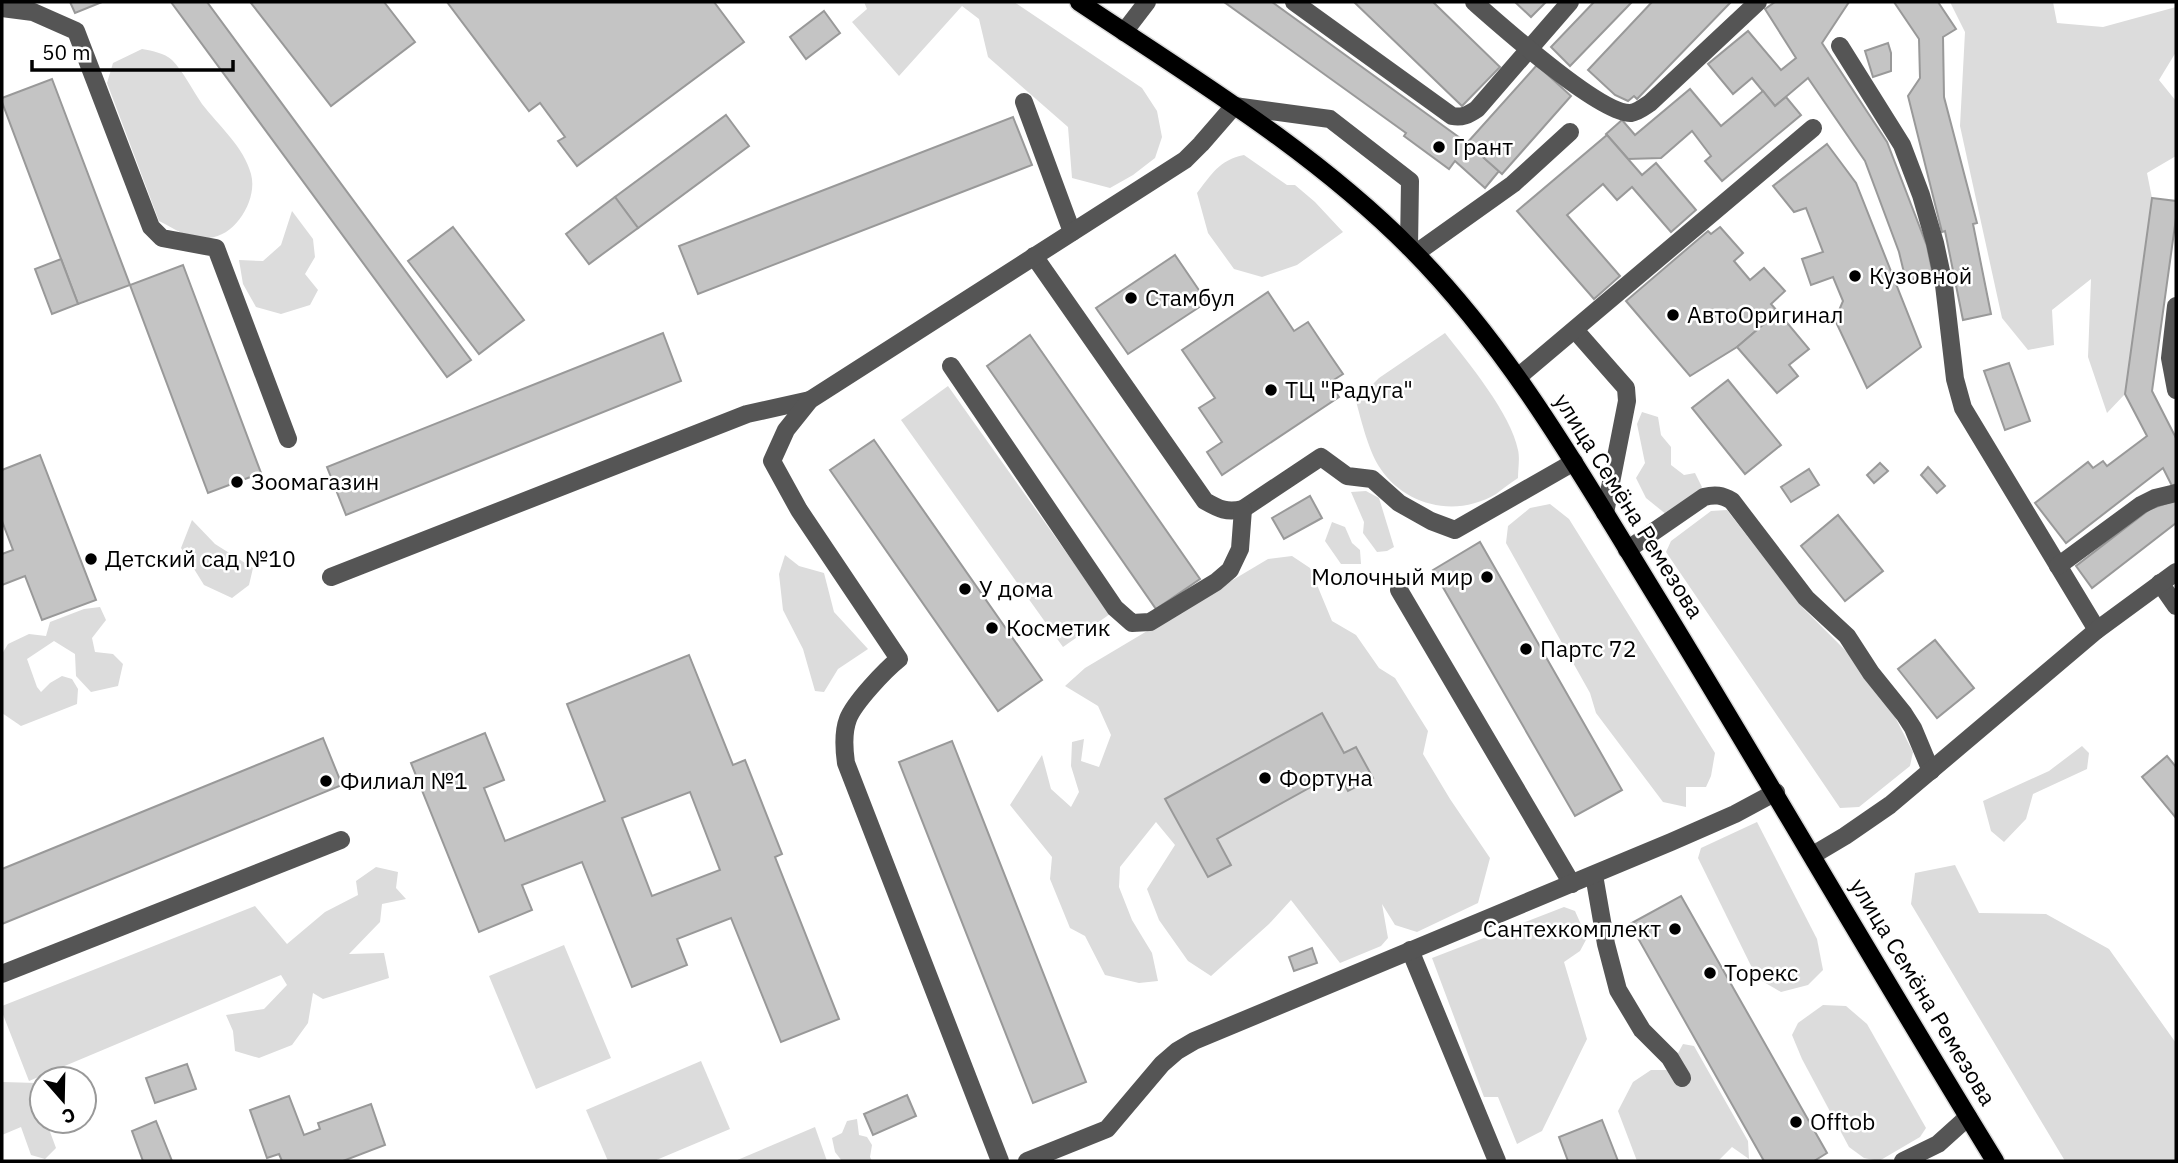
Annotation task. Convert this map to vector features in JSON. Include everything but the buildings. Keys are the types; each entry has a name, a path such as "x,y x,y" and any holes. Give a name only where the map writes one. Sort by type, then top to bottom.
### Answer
{"main road":[{"name":"улица Семёна Ремезова","path":"1079,2 1234,106 1329,175 1413,250 1490,338 1574,462 1776,792 1996,1161"}],"street":[{"path":"1124,32 1147,2"},
{"path":"1294,2 1452,116 1459,118 1468,116 1476,109 1570,2"},
{"path":"1474,2 1592,96 1621,111 1631,113 1650,103 1758,2"},
{"path":"2,8 33,12 76,31 150,227 162,238 216,248 288,439"},
{"path":"1840,46 1902,145 1921,195 1944,285 1955,379 1963,408 2097,630"},
{"path":"1024,102 1072,232"},
{"path":"1000,1161 846,763 844,748 848,717 882,672 899,659 799,510 772,461 786,430 810,400 1185,160 1234,106 1329,119 1410,181 1413,250"},
{"path":"1518,377 1813,128"},
{"path":"1413,250 1513,184 1570,132"},
{"path":"1034,256 1205,501 1220,510 1231,512 1243,509 1321,457 1347,476 1372,479 1399,503 1431,521 1455,530 1574,462"},
{"path":"2176,306 2170,358 2176,390"},
{"path":"1575,330 1626,388 1627,401 1605,513"},
{"path":"951,366 1115,608 1132,623 1150,622 1216,582 1230,570 1240,549 1243,509"},
{"path":"331,577 747,414 810,400"},
{"path":"2058,566 2141,505 2176,493"},
{"path":"1627,550 1704,498 1714,494 1732,501 1806,598 1847,636 1908,721 1931,771"},
{"path":"1813,855 1867,822 2097,630 2176,572"},
{"path":"2160,583 2176,606"},
{"path":"1399,590 1572,884"},
{"path":"1027,1161 1107,1129 1163,1064 1194,1041 1594,875 1735,814 1776,792"},
{"path":"2,974 341,840"},
{"path":"1594,875 1606,944 1618,990 1642,1031 1670,1058 1682,1078"},
{"path":"1410,950 1497,1161"},
{"path":"1903,1161 1938,1144 1968,1117"}],"shaded area":[{"path":"864,2 1014,2 1142,88 1157,111 1162,137 1155,158 1110,188 1072,178 1068,127 988,57 979,19 962,6 899,76 852,22 867,9"},
{"path":"1950,2 2053,2 2057,23 2103,27 2176,7 2176,52 2159,80 2176,101 2176,156 2147,173 2152,198 2125,394 2107,413 2088,357 2091,279 2052,310 2054,345 2028,350 2002,318 1960,126 1965,32"},
{"path":"142,49 162,54 172,60 248,164 252,184 248,205 236,223 219,236 195,237 159,221 107,83 113,63"},
{"path":"1244,155 1287,185 1295,185 1343,232 1297,265 1262,277 1234,269 1208,233 1197,193 1222,164"},
{"path":"292,211 313,239 315,257 305,274 318,290 310,305 281,314 256,307 243,284 239,260 263,261 281,245"},
{"path":"1445,333 1498,405 1514,436 1519,453 1518,478 1496,494 1465,505 1432,504 1417,499 1391,481 1372,453 1356,401 1379,378"},
{"path":"948,386 1110,614 1063,647 901,420"},
{"path":"1642,412 1658,417 1661,435 1671,447 1671,465 1684,475 1695,473 1702,487 1689,503 1667,515 1646,498 1636,478 1645,463 1637,424"},
{"path":"1366,491 1379,498 1394,547 1387,551 1377,552 1363,533 1364,522 1351,492"},
{"path":"1550,504 1569,519 1715,753 1706,787 1686,787 1686,807 1663,802 1596,713 1590,693 1506,543 1508,526 1530,508"},
{"path":"1727,510 1804,609 1848,653 1895,717 1913,752 1910,766 1859,807 1840,808 1666,552 1671,541 1711,511"},
{"path":"192,520 215,544 253,568 249,585 232,598 204,585 181,548"},
{"path":"1332,522 1345,527 1352,543 1360,550 1361,564 1341,564 1325,541"},
{"path":"785,555 799,566 824,573 834,612 868,649 838,669 824,692 815,691 803,649 783,610 779,574"},
{"path":"1292,556 1310,568 1332,621 1356,635 1379,668 1395,678 1428,731 1423,754 1490,858 1478,903 1417,932 1395,925 1382,904 1388,938 1381,946 1340,963 1291,900 1269,924 1211,976 1188,961 1159,920 1147,889 1175,845 1156,822 1120,867 1119,887 1132,920 1152,953 1158,981 1139,983 1105,975 1085,936 1070,928 1050,879 1052,857 1010,805 1042,755 1051,789 1071,807 1079,792 1071,766 1072,742 1084,739 1081,761 1099,767 1111,735 1098,706 1065,686 1085,668 1268,559","holes":["1321,713 1344,753 1356,747 1372,778 1348,791 1338,772 1217,839 1231,865 1208,877 1165,799"]},
{"path":"100,607 106,620 92,638 95,652 113,654 123,664 118,686 91,692 76,676 75,654 54,641 27,659 37,687 41,692 62,676 72,679 78,689 77,704 21,726 2,713 2,654 8,644 29,634 46,636 50,622 84,609"},
{"path":"2082,746 2089,753 2087,769 2033,794 2026,819 2004,842 1991,831 1983,801 2049,771"},
{"path":"1757,822 1817,939 1823,970 1808,985 1781,992 1757,978 1698,858 1701,848"},
{"path":"1955,865 1979,913 2046,914 2109,949 2176,1043 2176,1161 2065,1161 1911,904 1915,873"},
{"path":"376,867 398,872 396,888 406,899 382,904 380,922 349,954 384,953 389,978 323,999 313,993 308,1023 292,1045 259,1058 235,1051 233,1031 226,1015 264,1009 287,985 281,975 67,1065 28,1065 28,1078 2,1006 255,906 287,944 325,912 358,895 356,881"},
{"path":"1564,907 1575,911 1587,938 1580,951 1564,962 1587,1039 1542,1131 1517,1144 1498,1097 1484,1097 1432,958"},
{"path":"564,945 611,1058 536,1089 489,976"},
{"path":"1823,1005 1846,1006 1867,1024 1926,1128 1920,1137 1879,1161 1864,1158 1849,1147 1792,1035 1798,1023"},
{"path":"1683,1044 1694,1046 1748,1141 1749,1159 1732,1147 1718,1161 1637,1161 1618,1111 1633,1082 1651,1070 1669,1070"},
{"path":"701,1061 730,1129 654,1161 608,1161 586,1110"},
{"path":"2,1082 28,1083 28,1135 51,1135 56,1148 45,1159 31,1155 21,1127 2,1135"},
{"path":"857,1119 859,1135 867,1137 872,1145 872,1161 842,1161 835,1152 832,1138 842,1133 847,1121"},
{"path":"815,1127 827,1161 735,1161"}],"place":[{"name":"Грант","path":"1439,147"},
{"name":"Кузовной","path":"1855,276"},
{"name":"Стамбул","path":"1131,298"},
{"name":"АвтоОригинал","path":"1673,315"},
{"name":"ТЦ \"Радуга\"","path":"1271,390"},
{"name":"Зоомагазин","path":"237,482"},
{"name":"Детский сад №10","path":"91,559"},
{"name":"Молочный мир","path":"1487,577"},
{"name":"У дома","path":"965,589"},
{"name":"Косметик","path":"992,628"},
{"name":"Партс 72","path":"1526,649"},
{"name":"Фортуна","path":"1265,778"},
{"name":"Филиал №1","path":"326,781"},
{"name":"Сантехкомплект","path":"1675,929"},
{"name":"Торекс","path":"1710,973"},
{"name":"Offtob","path":"1796,1122"}]}
